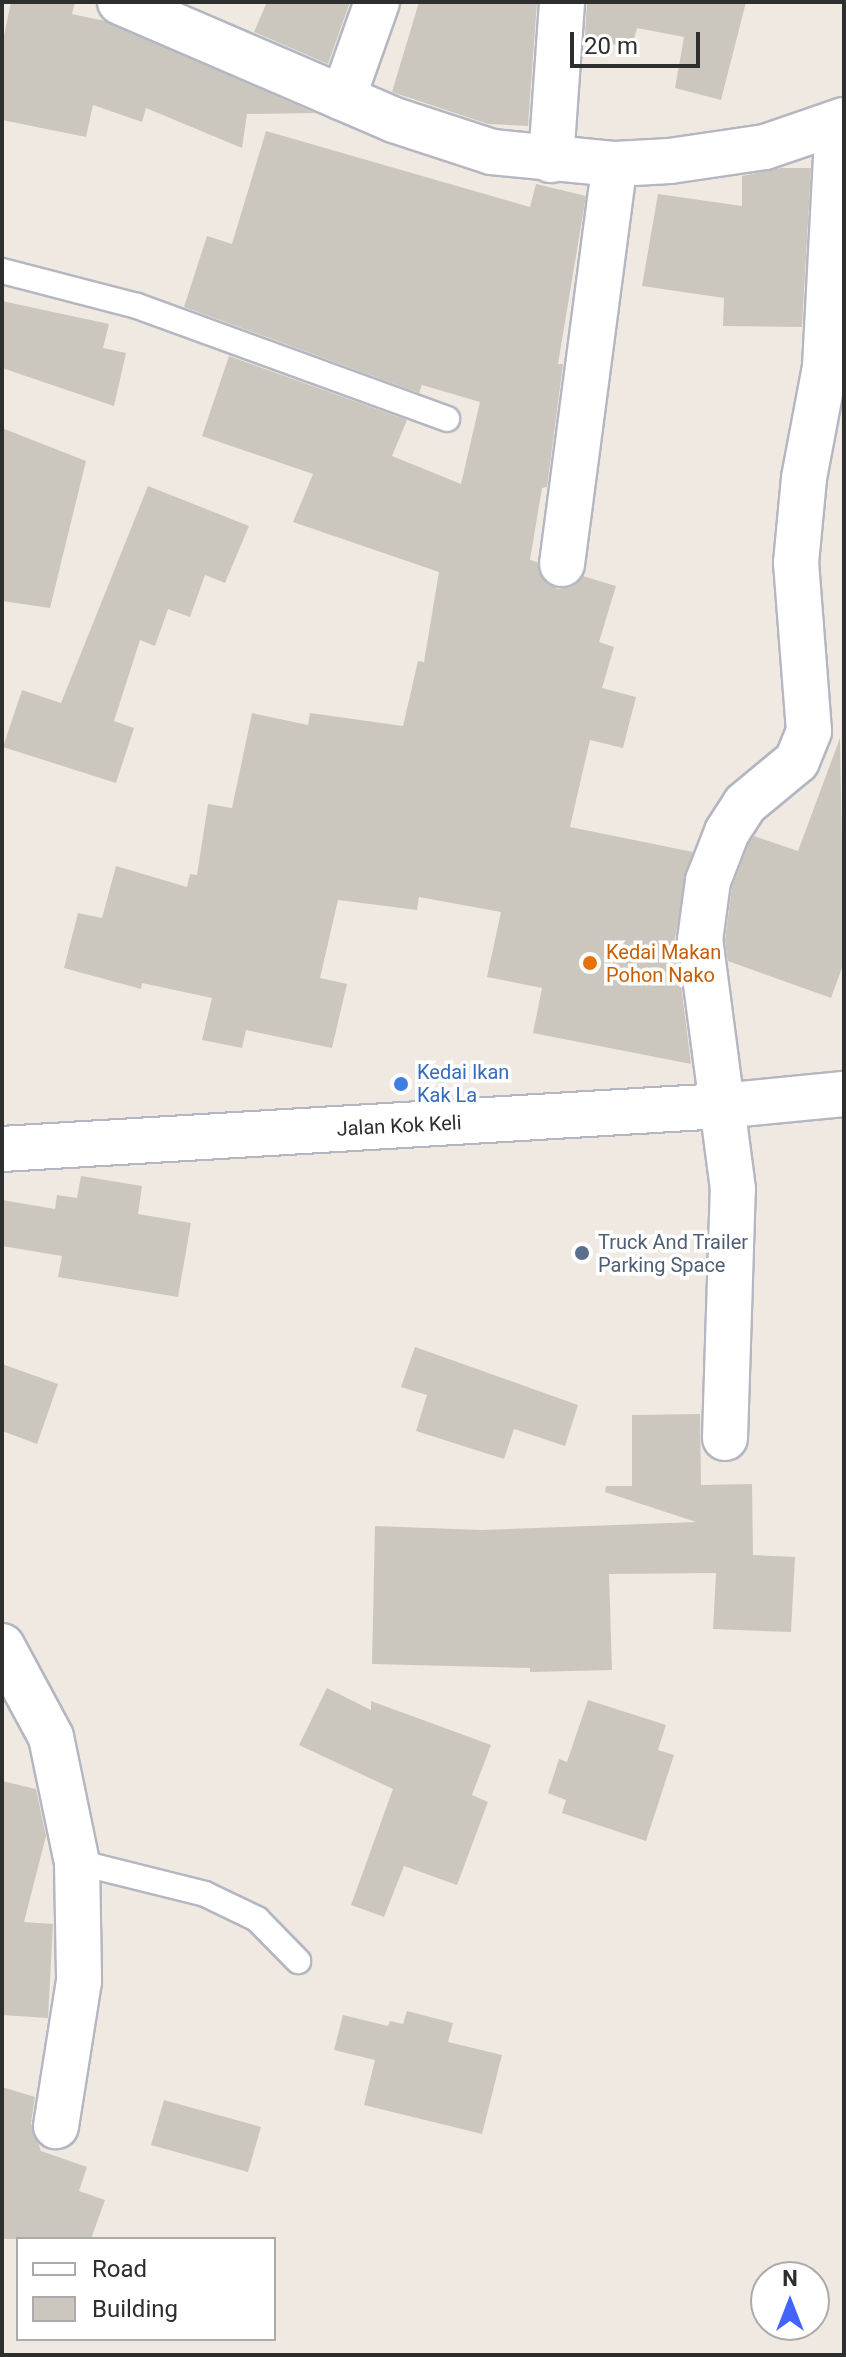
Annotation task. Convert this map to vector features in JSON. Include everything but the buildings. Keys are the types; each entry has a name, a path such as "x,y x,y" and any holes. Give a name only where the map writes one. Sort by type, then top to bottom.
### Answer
{"street":[{"path":"120,2 437,136 492,152 615,164 721,156 841,121 825,367 804,478 796,563 809,731 797,761 745,804 727,832 708,881 700,940 733,1189 725,1438"},
{"path":"343,98 377,2"},
{"path":"551,160 562,2"},
{"path":"562,564 615,164"},
{"name":"Jalan Kok Keli","path":"2,1149 721,1106 844,1094"},
{"path":"2,1646 51,1737 77,1862 79,1981 56,2126"}],"lane":[{"path":"2,271 148,310 447,419"},
{"path":"77,1862 205,1894 257,1919 298,1961"}],"place":[{"name":"Kedai Makan Pohon Nako","path":"590,963"},
{"name":"Kedai Ikan Kak La","path":"401,1084"},
{"name":"Truck And Trailer Parking Space","path":"582,1253"}]}
